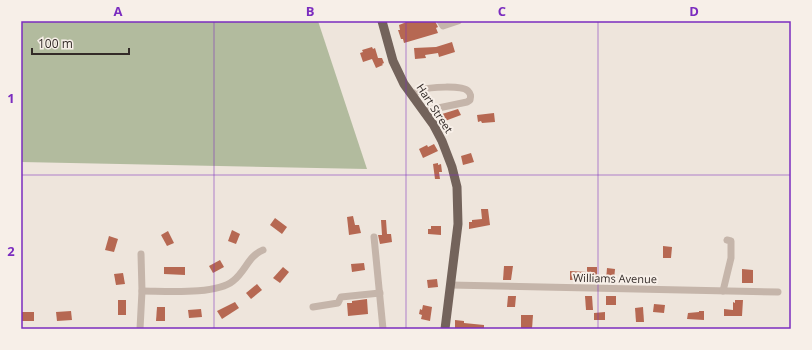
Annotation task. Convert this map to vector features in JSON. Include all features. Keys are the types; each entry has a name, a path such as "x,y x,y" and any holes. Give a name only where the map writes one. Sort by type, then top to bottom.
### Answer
{"main road":[{"name":"Hart Street","path":"382,21 394,61 404,84 424,111 442,141 452,167 457,187 458,224 445,329"}],"street":[{"path":"440,21 443,26 458,21"},
{"path":"413,95 420,90 440,88 461,88 470,92 470,100 467,102 424,111"},
{"path":"374,237 383,329"},
{"path":"722,290 731,254 730,241 727,240"},
{"path":"142,291 202,290 220,288 236,279 252,257 263,250"},
{"path":"140,329 142,291 141,254"},
{"name":"Williams Avenue","path":"450,285 778,292"},
{"path":"313,307 338,303 341,297 380,293"}],"green space":[{"path":"21,21 318,21 367,169 21,162"}],"building":[{"path":"409,21 435,21 438,27 436,28 438,33 404,43 398,30 400,30 399,25"},
{"path":"452,42 455,52 439,57 438,53 425,55 426,58 415,59 414,48 436,47"},
{"path":"372,47 373,49 375,48 378,58 382,58 384,63 376,68 372,59 363,62 360,53 363,52 362,50"},
{"path":"458,109 461,115 445,121 442,114"},
{"path":"494,113 495,122 478,122 477,115"},
{"path":"434,144 438,151 423,158 419,149 427,145 428,147"},
{"path":"471,153 474,162 463,165 461,156"},
{"path":"438,163 438,165 441,164 442,172 439,172 440,179 435,179 433,164"},
{"path":"481,209 488,209 490,225 469,229 469,222 472,222 472,220 482,219"},
{"path":"353,216 355,225 359,225 361,233 349,235 347,217"},
{"path":"275,218 287,227 282,234 270,225"},
{"path":"381,220 386,220 387,234 391,234 392,242 380,244 378,235 382,235"},
{"path":"431,226 441,226 441,235 428,234 428,229 431,229"},
{"path":"232,230 240,234 236,244 228,241"},
{"path":"168,231 174,243 167,246 161,235"},
{"path":"109,236 118,239 114,252 105,250"},
{"path":"663,246 672,247 671,258 663,258"},
{"path":"220,260 224,267 213,273 209,266"},
{"path":"364,263 365,270 352,272 351,264"},
{"path":"504,266 513,266 511,280 503,280"},
{"path":"164,267 185,267 185,275 164,274"},
{"path":"283,267 289,272 280,283 273,278"},
{"path":"587,267 597,267 597,278 577,277 577,280 570,280 570,271 587,272"},
{"path":"607,268 615,269 614,280 606,280"},
{"path":"742,269 753,270 753,283 742,283"},
{"path":"123,273 125,284 116,285 114,274"},
{"path":"437,279 438,287 428,288 427,280"},
{"path":"257,284 262,290 251,299 246,293"},
{"path":"508,296 516,296 515,307 507,307"},
{"path":"585,296 592,296 593,310 586,310"},
{"path":"606,296 616,296 616,305 606,305"},
{"path":"367,299 368,314 348,316 347,303"},
{"path":"118,300 126,300 126,315 118,315"},
{"path":"735,300 743,300 742,316 724,316 724,309 733,310 733,302 735,303"},
{"path":"235,302 239,308 222,319 217,311"},
{"path":"654,304 665,305 664,313 653,312"},
{"path":"423,305 432,307 430,321 421,319 422,315 419,314"},
{"path":"157,307 165,307 165,321 156,321"},
{"path":"643,307 644,322 636,322 635,308"},
{"path":"201,309 202,317 189,318 188,310"},
{"path":"71,311 72,320 57,321 56,312"},
{"path":"704,311 704,320 687,319 688,313"},
{"path":"21,312 34,312 34,321 21,321"},
{"path":"605,312 605,320 594,320 594,313"},
{"path":"521,315 533,315 532,329 521,329"},
{"path":"455,320 464,321 464,323 484,325 484,329 455,329"}]}
